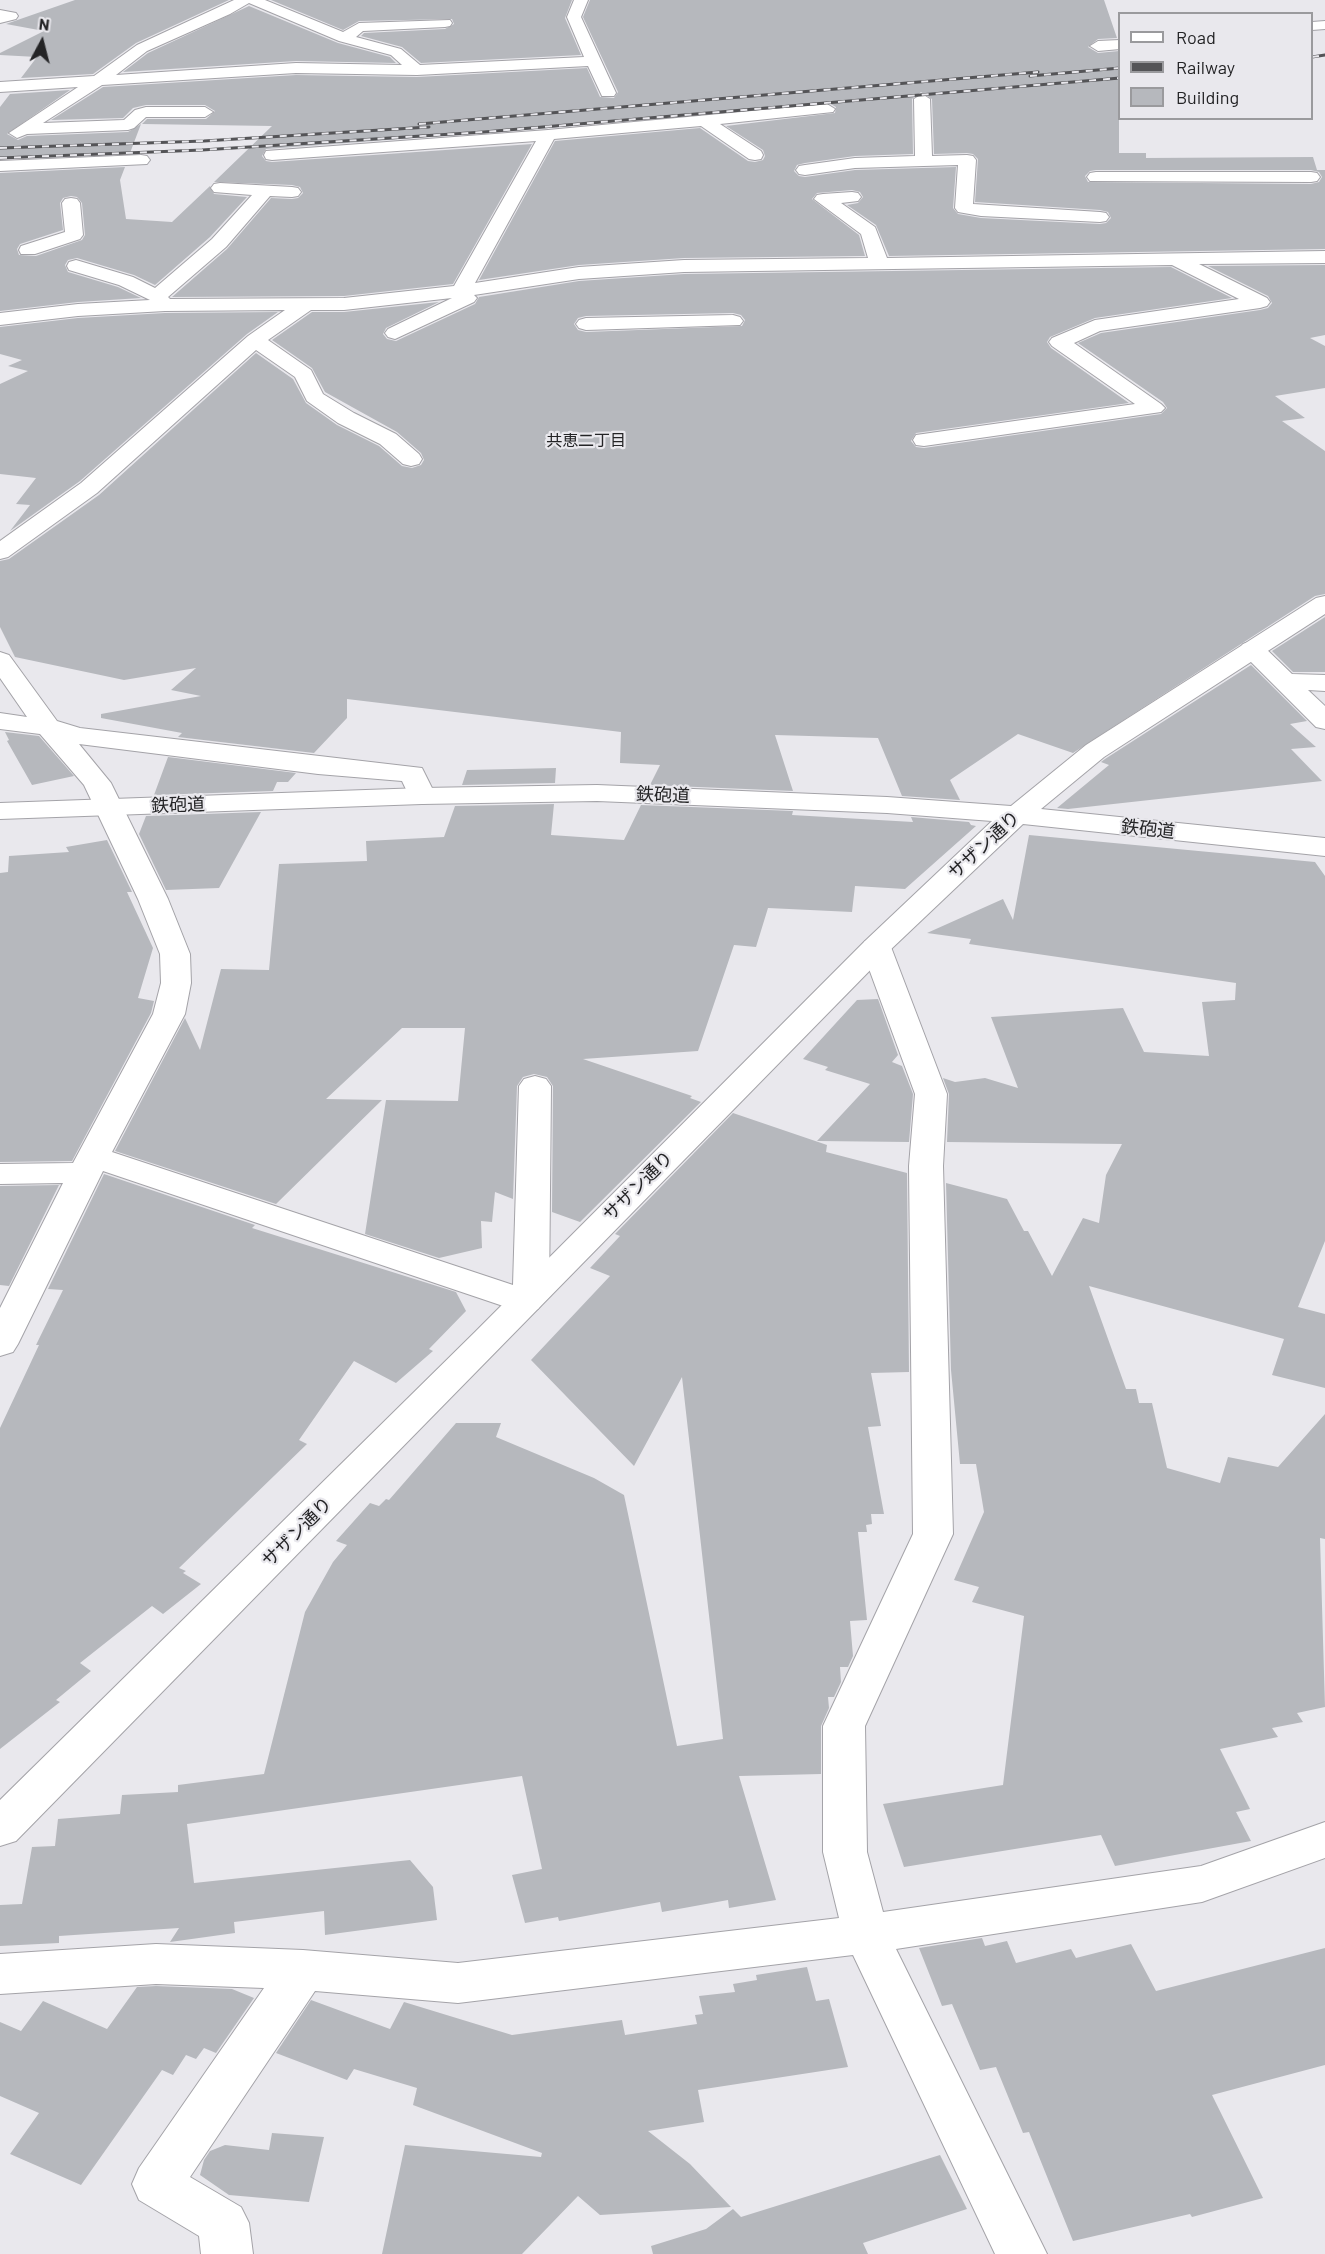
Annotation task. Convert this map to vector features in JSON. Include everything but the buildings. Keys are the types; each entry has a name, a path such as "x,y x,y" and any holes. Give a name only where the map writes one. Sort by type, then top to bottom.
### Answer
{"street":[{"path":"205,112 146,112 128,125 21,131 96,82 142,48 225,11 244,0"},
{"path":"253,0 344,38 396,52 420,70"},
{"path":"581,0 574,17 608,93"},
{"path":"0,14 11,16 0,20"},
{"path":"344,38 359,27 445,23"},
{"path":"1098,46 1118,44"},
{"path":"0,87 296,68 420,70 595,61"},
{"path":"120,65 234,71"},
{"path":"411,87 420,70"},
{"path":"922,99 924,160"},
{"path":"272,155 548,135 827,109"},
{"path":"704,120 755,155"},
{"path":"460,291 548,135"},
{"path":"1095,156 1101,260"},
{"path":"0,166 141,160"},
{"path":"805,170 855,163 967,160 964,208 981,211 1100,217"},
{"path":"1096,177 1311,177"},
{"path":"220,188 292,192"},
{"path":"161,300 219,243 265,190"},
{"path":"852,197 814,200 869,231 879,263"},
{"path":"28,250 74,235 65,210"},
{"path":"0,319 161,300 305,305 344,304 623,269 1325,257"},
{"path":"924,440 1154,408 1059,342 1095,326 1260,302 1172,259"},
{"path":"76,266 126,281 161,300"},
{"path":"395,333 493,286"},
{"path":"0,552 104,475 255,340 305,305"},
{"path":"586,324 733,321"},
{"path":"255,340 304,374 314,397 346,418 388,439 411,459"},
{"name":"サザン通り","path":"0,1828 876,947 1016,815 1095,751 1325,603"},
{"path":"1252,649 1325,721"},
{"path":"0,660 48,727 61,739 97,783 153,899 175,954 176,983 169,1014 89,1165 0,1344"},
{"path":"1282,681 1325,683"},
{"path":"0,721 48,727 77,736 318,766 412,774 422,796"},
{"name":"鉄砲道","path":"0,811 422,796 597,793 731,797 1016,815 1325,847"},
{"path":"876,947 931,1094 926,1166 933,1534 844,1726 845,1852 866,1934 1021,2254"},
{"path":"0,1173 89,1165 528,1297 535,1086"},
{"path":"0,1974 156,1964 303,1970 458,1983 866,1934 1202,1884 1325,1840"},
{"path":"227,2254 222,2223 157,2184 303,1970"}],"railway":[{"path":"1313,57 1325,55"},
{"path":"1030,76 1118,68"},
{"path":"419,124 1038,72"},
{"path":"0,158 202,150 484,132 1118,78"},
{"path":"0,148 204,141 429,127"}],"district":[{"name":"共恵二丁目","path":"586,441"}]}
